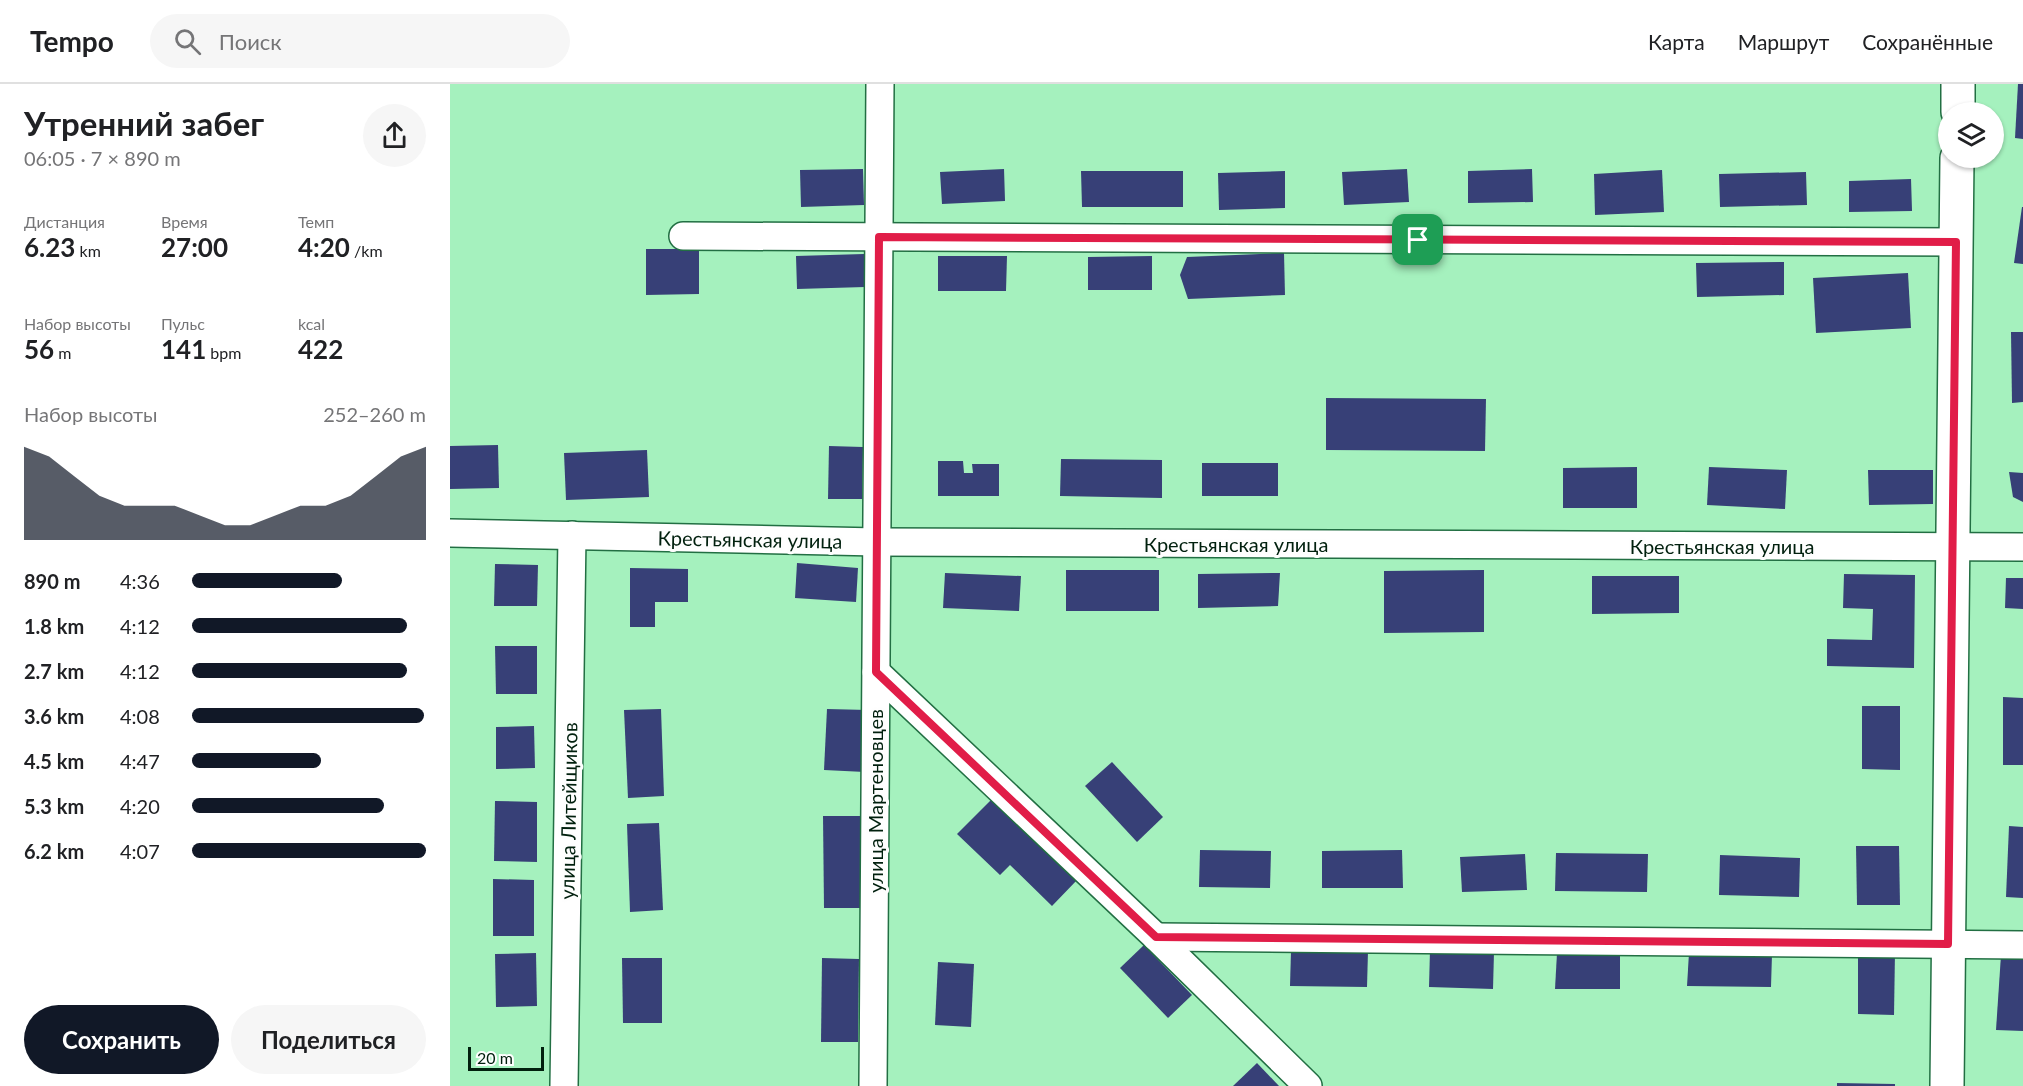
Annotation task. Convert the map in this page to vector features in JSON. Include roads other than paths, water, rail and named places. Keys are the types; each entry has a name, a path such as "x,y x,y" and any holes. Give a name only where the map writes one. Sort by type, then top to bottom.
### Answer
{"main road":[{"path":"1958,84 1958,102"},
{"path":"1947,1086 1958,168"}],"street":[{"name":"улица Мартеновцев","path":"879,1080 876,672 880,84"},
{"path":"683,236 1956,242"},
{"name":"Крестьянская улица","path":"450,533 877,542 2023,547"},
{"name":"улица Литейщиков","path":"564,1086 572,535"},
{"path":"876,672 1156,937 1308,1086"},
{"path":"1156,937 2023,945"}]}
